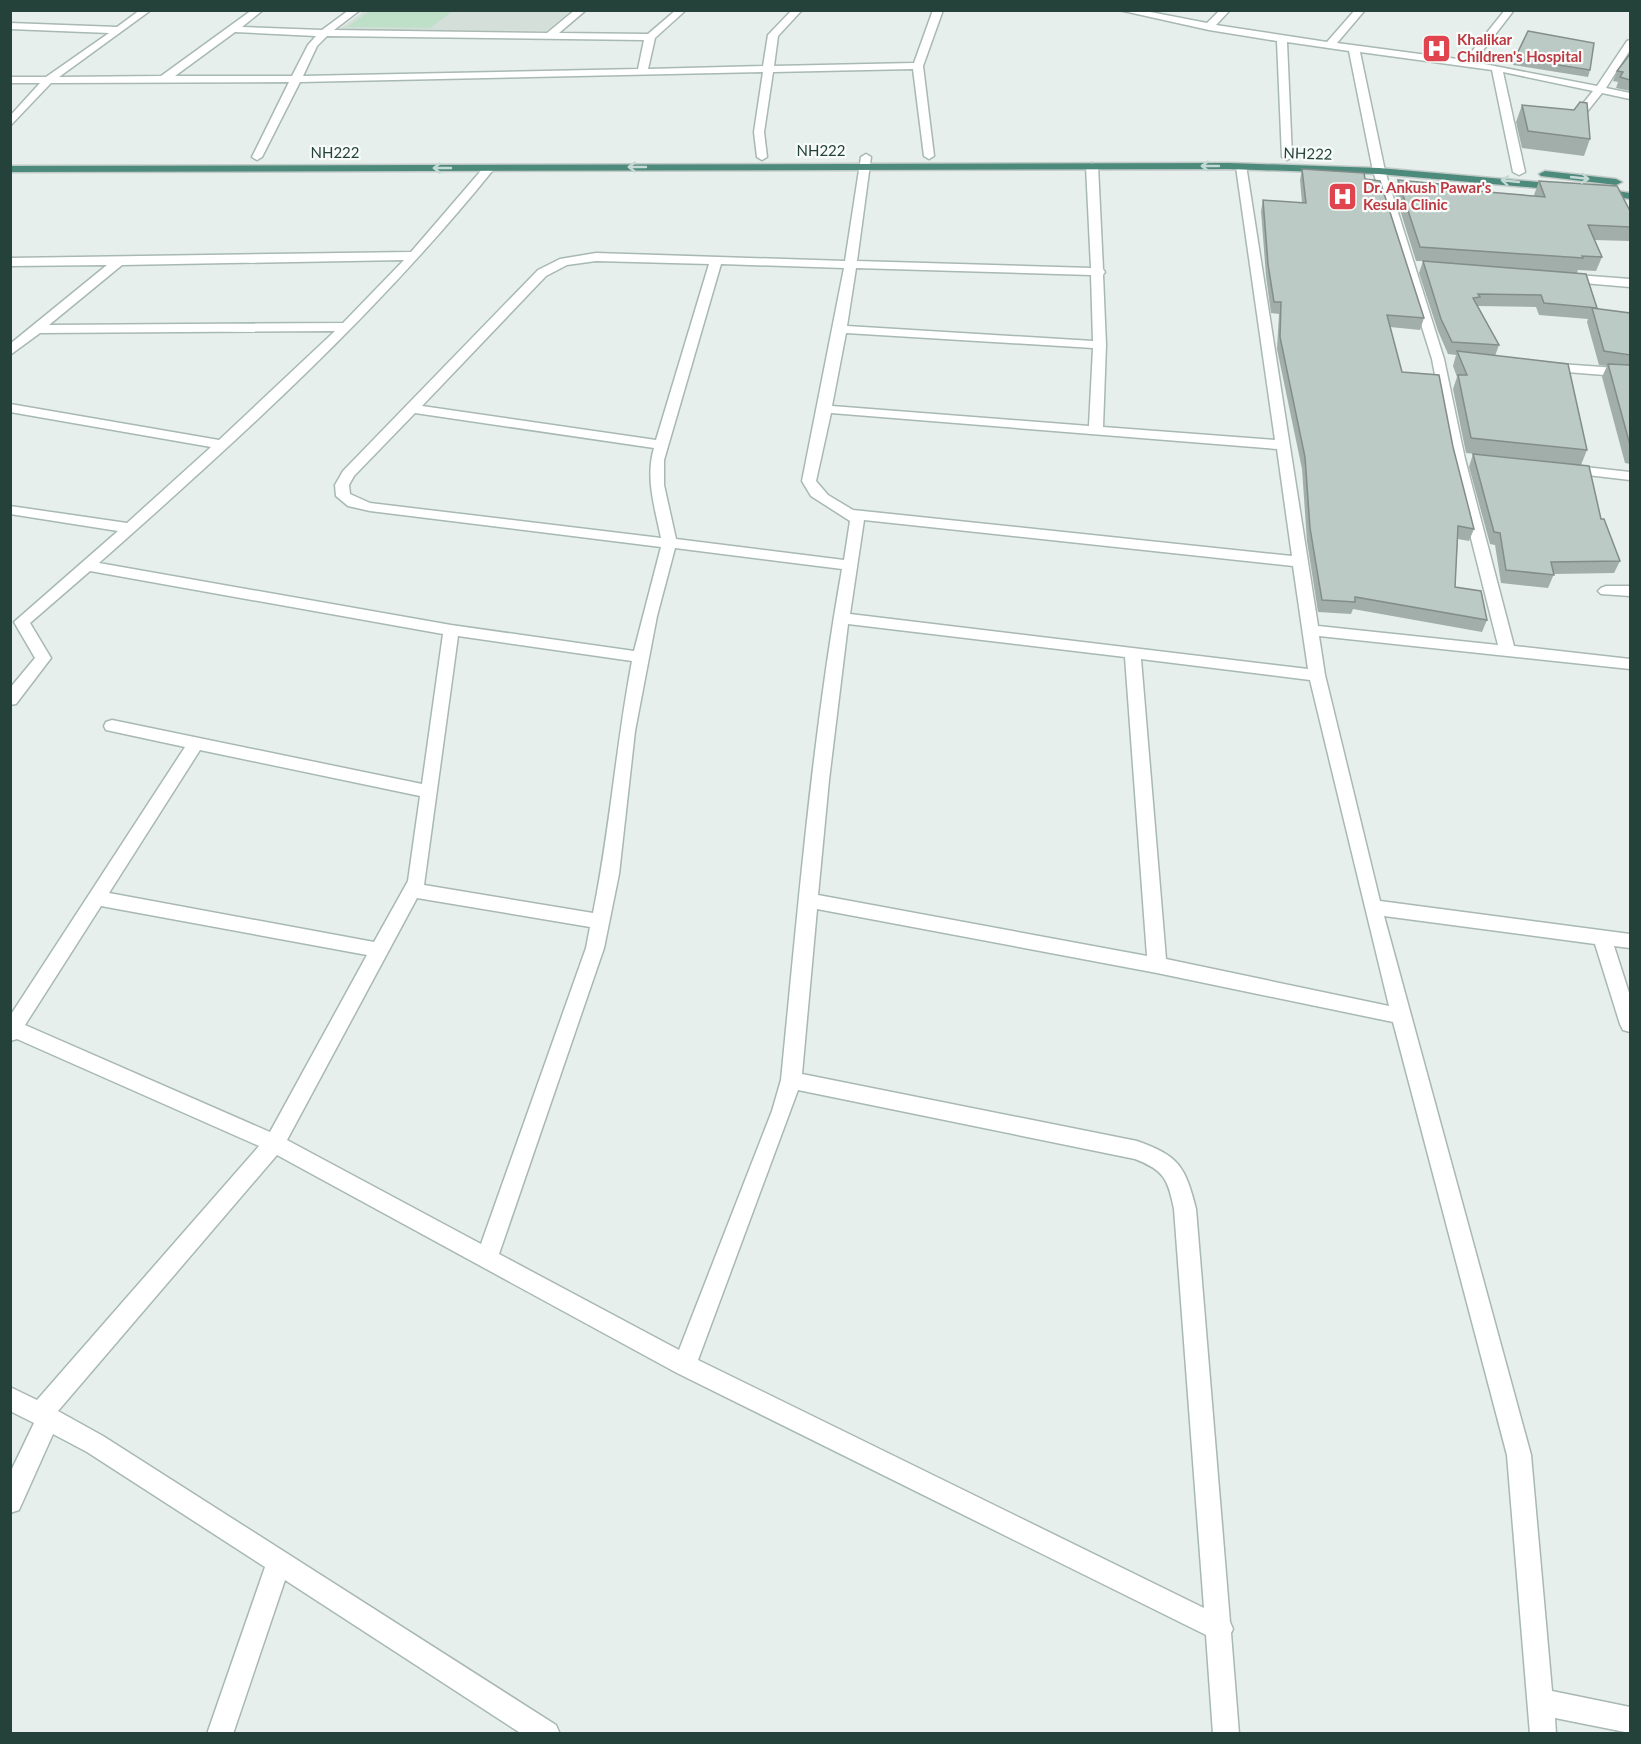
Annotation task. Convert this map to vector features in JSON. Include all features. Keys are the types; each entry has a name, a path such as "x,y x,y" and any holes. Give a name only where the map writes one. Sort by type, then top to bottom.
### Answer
{"highway":[{"name":"NH222","path":"10,169 489,168 866,161 929,156 1287,157 1630,196"},
{"name":"NH222","path":"10,158 762,157 1092,166 1461,166"},
{"path":"1485,168 1630,184"}],"street":[{"path":"10,123 48,80 147,10"},
{"path":"163,80 259,10"},
{"path":"257,158 294,79 313,45 324,33 356,10"},
{"path":"549,36 582,10"},
{"path":"642,72 650,37 682,10"},
{"path":"762,157 759,132 773,35 798,10"},
{"path":"929,156 918,66 938,10"},
{"path":"1123,10 1282,39 1497,68 1630,96"},
{"path":"1209,27 1226,10"},
{"path":"1329,46 1361,10"},
{"path":"1467,64 1510,10"},
{"path":"10,26 119,30"},
{"path":"230,29 324,33 650,37"},
{"path":"1282,39 1287,157"},
{"path":"1578,116 1600,89 1630,43"},
{"path":"1354,49 1378,166 1416,266 1444,360 1464,460 1508,651"},
{"path":"10,80 294,79 918,66"},
{"path":"1497,68 1519,172"},
{"path":"685,1365 782,1111 791,1080 820,780 841,618 857,527 857,520 851,514 810,487 809,481 852,263 866,161"},
{"path":"1092,166 1099,272 1100,345 1096,431"},
{"path":"1242,167 1317,675 1372,908 1519,1455 1543,1734"},
{"path":"10,700 43,658 16,621 88,566 300,373 441,229 489,168"},
{"path":"10,262 415,256"},
{"path":"850,565 353,503 343,496 342,485 348,474 411,408 551,267 596,257 1099,272"},
{"path":"487,1258 595,948 610,874 627,730 649,615 669,543 657,485 659,445 716,260"},
{"path":"10,351 119,261"},
{"path":"1549,277 1630,283"},
{"path":"38,328 345,327"},
{"path":"840,329 1100,345"},
{"path":"1529,366 1630,374"},
{"path":"10,408 222,445"},
{"path":"411,408 659,445"},
{"path":"825,409 1282,445"},
{"path":"1551,468 1630,476"},
{"path":"10,510 130,528"},
{"path":"851,514 1300,562"},
{"path":"88,566 451,630 641,657"},
{"path":"1606,591 1630,591"},
{"path":"841,618 1317,675"},
{"path":"10,1502 44,1416 274,1143 417,881 451,630"},
{"path":"1310,630 1630,664"},
{"path":"1133,653 1157,965"},
{"path":"112,726 428,792"},
{"path":"196,743 12,1031 274,1143 685,1365 1220,1629"},
{"path":"412,890 600,921"},
{"path":"97,898 379,951"},
{"path":"810,901 1157,965 1401,1016"},
{"path":"1372,908 1630,941"},
{"path":"1602,937 1630,1024"},
{"path":"791,1080 1137,1150 1164,1161 1179,1183 1185,1209 1220,1629 1226,1734"},
{"path":"10,1398 95,1444 547,1734"},
{"path":"220,1734 279,1562"},
{"path":"1542,1702 1630,1720"}],"shaded area":[{"path":"364,11 571,11 546,31 338,30"}],"green space":[{"path":"371,10 453,11 430,28 347,27"}],"building":[{"path":"1528,31 1594,43 1590,70 1515,58"},
{"path":"1630,54 1630,80 1620,77 1623,72 1617,71"},
{"path":"1580,102 1587,103 1590,139 1528,131 1522,105 1574,110"},
{"path":"1302,169 1364,173 1365,179 1380,181 1424,318 1387,315 1402,372 1439,375 1453,447 1474,529 1458,526 1455,587 1481,591 1487,620 1355,597 1355,602 1322,600 1310,528 1305,457 1280,337 1281,302 1274,302 1268,264 1263,200 1306,203"},
{"path":"1398,180 1439,184 1441,188 1545,197 1539,181 1617,186 1630,211 1630,227 1588,225 1602,257 1582,256 1583,258 1420,247"},
{"path":"1423,261 1586,274 1597,308 1544,303 1541,295 1478,294 1480,297 1473,298 1499,345 1452,342 1441,319"},
{"path":"1592,308 1630,313 1630,355 1604,351"},
{"path":"1457,351 1568,364 1587,450 1471,438 1458,375 1467,375"},
{"path":"1608,364 1630,365 1630,445"},
{"path":"1473,454 1589,466 1601,519 1604,519 1620,561 1551,562 1554,575 1506,570 1500,533 1494,532"}],"place":[{"name":"Khalikar Children's Hospital","path":"1436,49"},
{"name":"Dr. Ankush Pawar's Kesula Clinic","path":"1342,197"}]}
